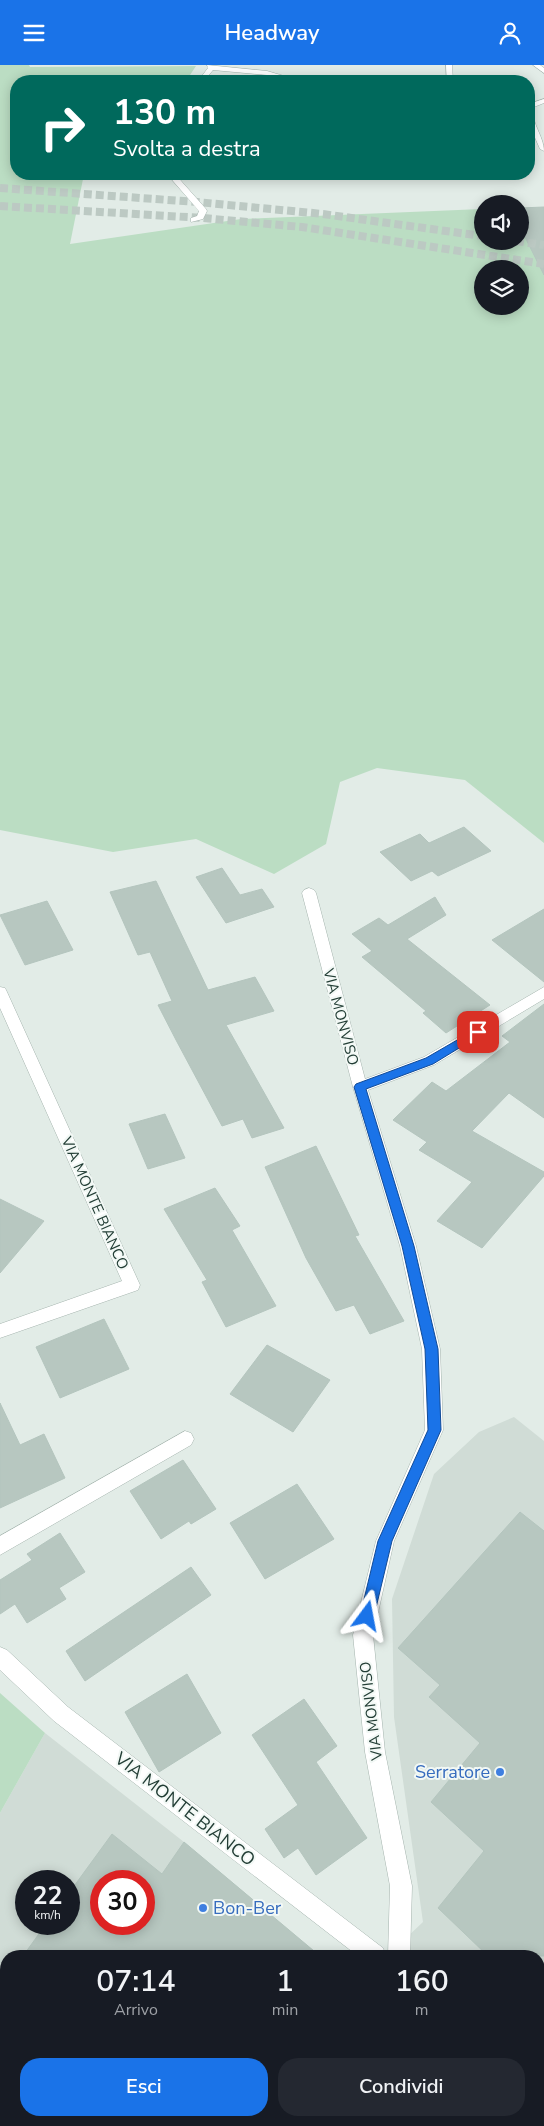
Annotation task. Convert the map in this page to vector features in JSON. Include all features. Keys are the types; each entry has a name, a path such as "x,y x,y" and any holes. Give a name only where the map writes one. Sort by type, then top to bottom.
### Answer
{"street":[{"path":"536,65 544,71"},
{"path":"211,66 275,75"},
{"path":"535,130 544,149"},
{"path":"176,180 203,211 200,217 194,220"},
{"name":"VIA MONVISO","path":"309,893 360,1087 408,1246 431,1349 434,1430 385,1541 363,1635 375,1752 401,1886 399,1950"},
{"name":"VIA MONTE BIANCO","path":"0,992 132,1285 0,1331"},
{"path":"360,1087 430,1061 544,992"},
{"path":"0,1546 185,1439"},
{"name":"VIA MONTE BIANCO","path":"0,1657 61,1714 367,1950"}],"shaded area":[{"path":"514,1417 544,1441 544,1950 393,1950 423,1922 394,1717 392,1599 434,1474 479,1432"},
{"path":"45,1733 184,1842 313,1950 0,1950 0,1813"}],"green space":[{"path":"0,65 29,65 30,67 196,66 190,75 10,75 10,180 83,180 70,244 241,219 474,209 474,250 529,250 529,236 544,255 544,843 465,780 377,768 340,782 326,844 274,874 196,839 113,852 0,830"},
{"path":"0,1693 45,1733 0,1813"}],"building":[{"path":"544,207 544,275 529,245 529,208"},
{"path":"464,827 491,851 438,876 432,871 411,881 380,852 420,834 429,843"},
{"path":"222,868 240,895 262,889 274,907 226,923 196,877"},
{"path":"156,881 208,990 255,977 274,1011 226,1025 284,1128 252,1138 243,1119 222,1126 176,1040 158,1005 172,1001 150,952 138,955 110,892"},
{"path":"435,897 446,915 407,939 490,1005 446,1033 423,1013 426,1011 362,957 372,951 352,934 379,918 388,925"},
{"path":"47,901 73,950 25,965 0,915"},
{"path":"544,909 544,982 492,940"},
{"path":"544,1004 544,1118 509,1093 472,1131 544,1172 544,1176 482,1248 437,1221 472,1182 419,1150 427,1142 393,1120 432,1082 446,1091 510,1042 502,1036"},
{"path":"165,1114 185,1158 148,1169 129,1124"},
{"path":"316,1146 359,1235 355,1236 404,1321 370,1334 354,1305 336,1311 306,1258 265,1167"},
{"path":"215,1188 240,1226 232,1230 276,1306 226,1327 202,1282 207,1280 164,1209"},
{"path":"0,1199 44,1221 0,1273"},
{"path":"104,1319 129,1369 60,1398 36,1347"},
{"path":"267,1345 330,1380 293,1432 230,1394"},
{"path":"0,1403 20,1445 44,1434 65,1478 0,1508"},
{"path":"183,1460 216,1509 191,1524 189,1521 161,1539 130,1491"},
{"path":"297,1484 334,1539 265,1579 230,1523"},
{"name":"Serratore","path":"520,1512 544,1531 544,1950 482,1950 438,1908 484,1851 431,1802 480,1743 429,1697 440,1685 398,1648"},
{"path":"60,1533 85,1572 59,1588 66,1599 27,1623 15,1604 0,1614 0,1580 32,1560 27,1554"},
{"path":"191,1567 211,1595 85,1681 66,1651"},
{"path":"187,1674 221,1733 159,1772 125,1712"},
{"path":"304,1699 337,1746 316,1762 367,1838 316,1875 298,1848 284,1858 265,1829 298,1805 252,1735"},
{"name":"Bon-Ber","path":"112,1834 162,1874 184,1842 313,1950 27,1950 38,1935 80,1935 80,1878"}],"tunnel":[{"path":"0,188 197,202 323,214 474,235"},
{"path":"0,206 203,218 302,227 544,264"},
{"path":"529,243 544,245"}],"place":[{"name":"Serratore","path":"500,1772"},
{"name":"Bon-Ber","path":"203,1908"}],"route":[{"path":"367,1616 385,1541 434,1430 431,1349 408,1246 360,1087 430,1061 478,1032"}]}
